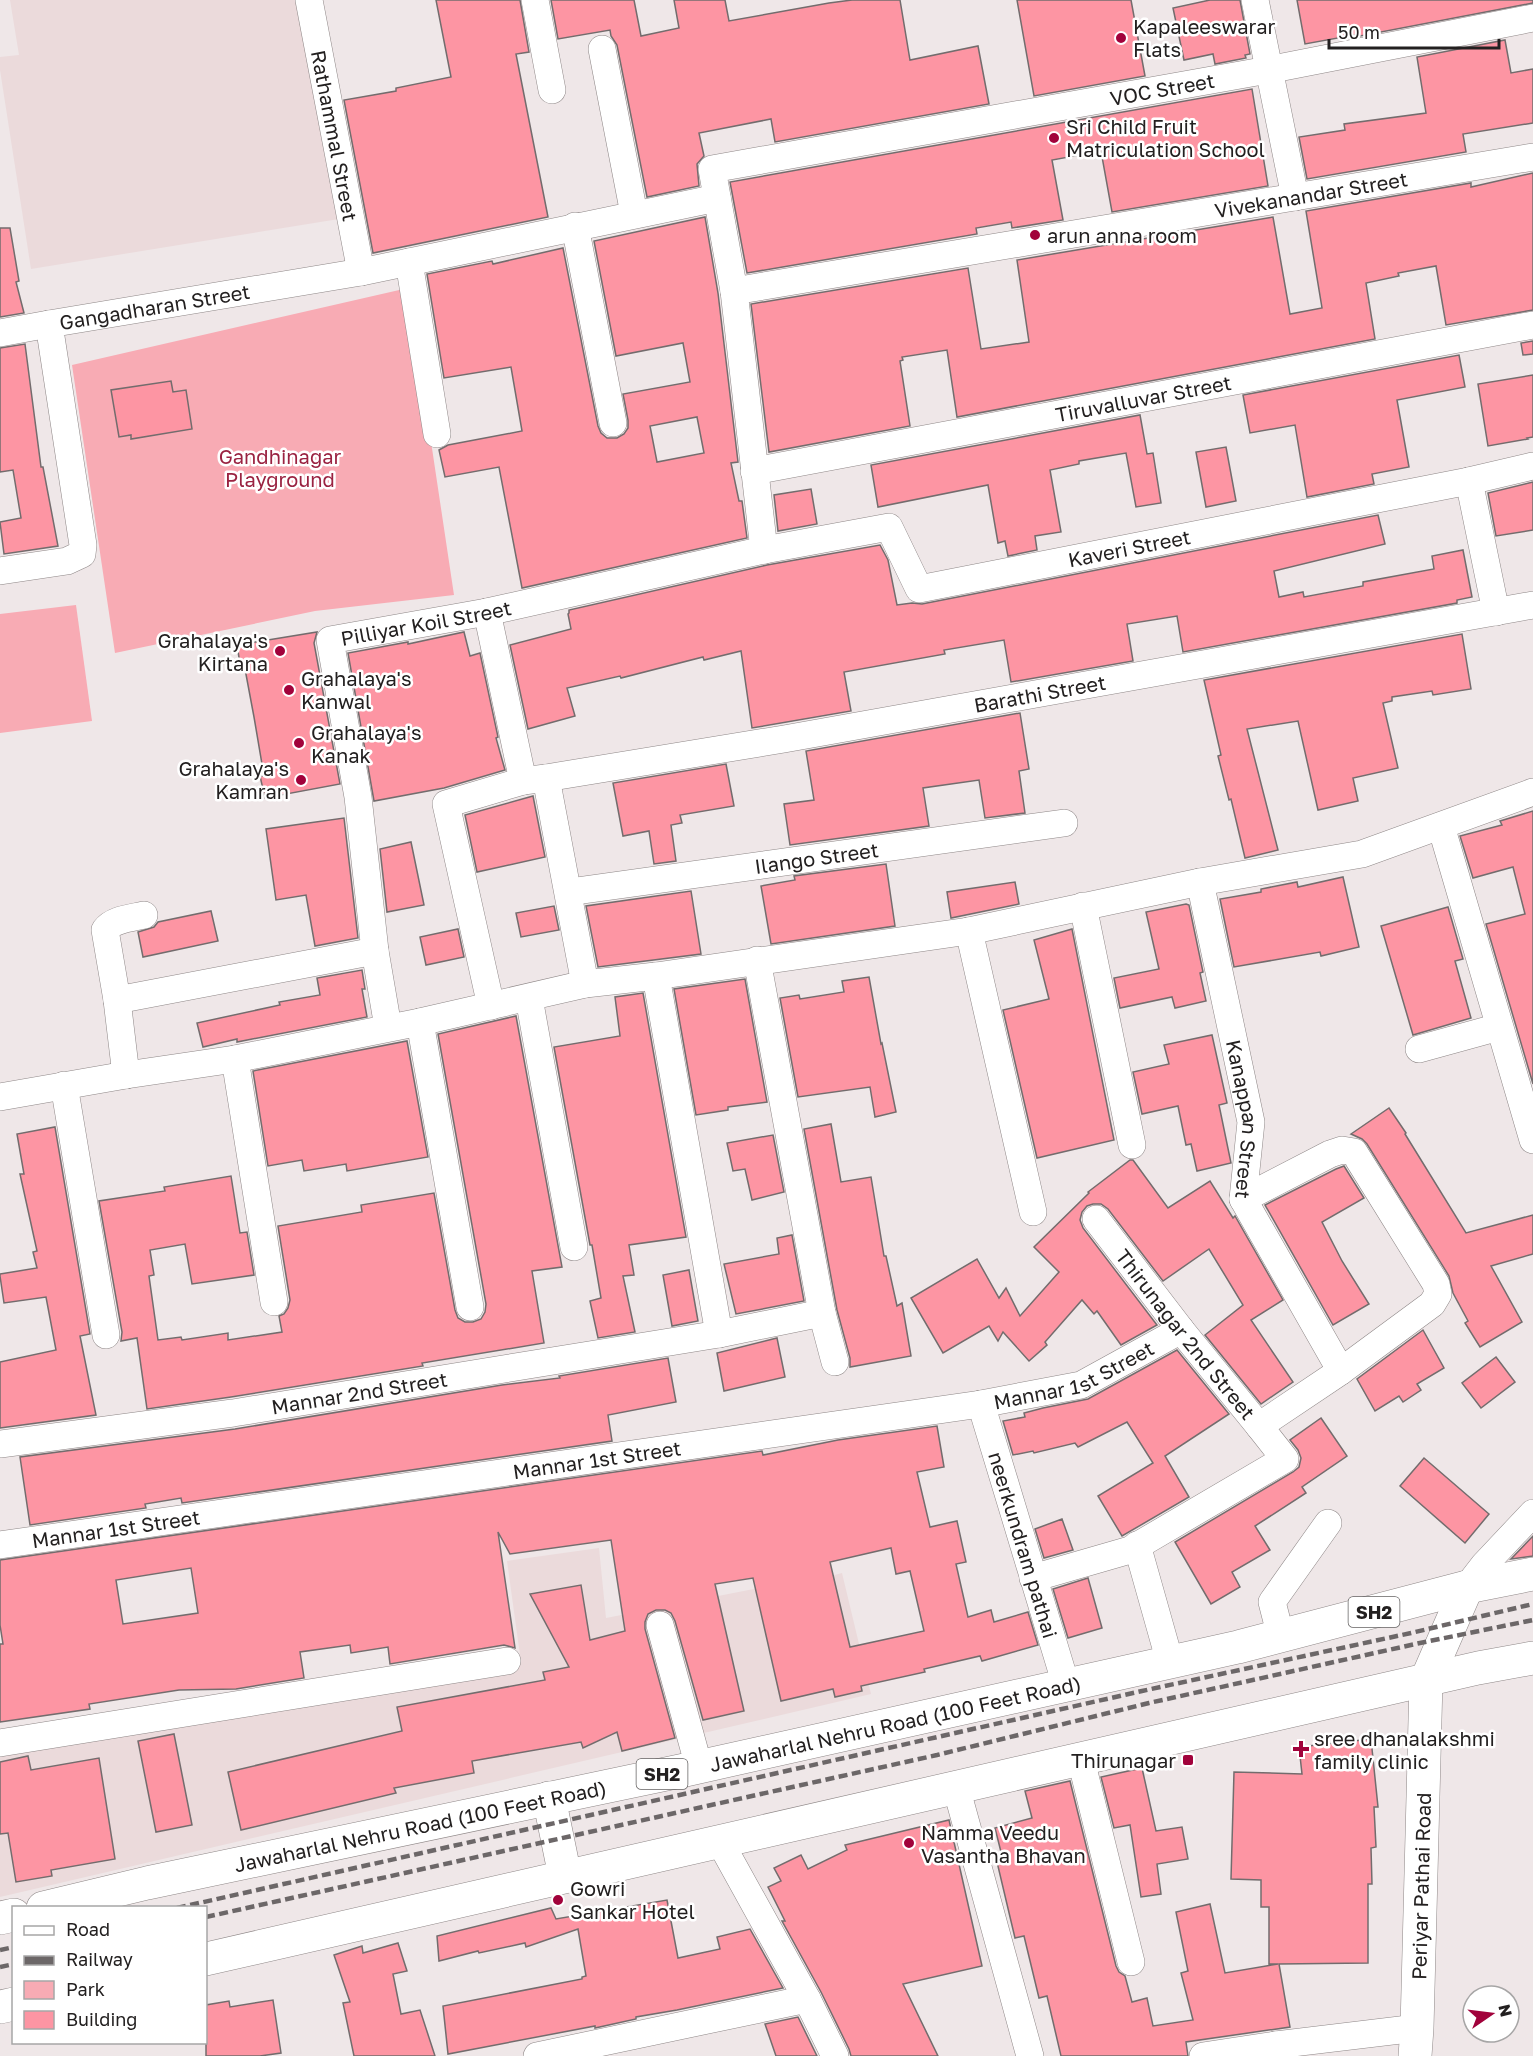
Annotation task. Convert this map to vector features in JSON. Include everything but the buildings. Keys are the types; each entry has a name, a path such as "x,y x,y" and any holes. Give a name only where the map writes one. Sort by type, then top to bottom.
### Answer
{"main road":[{"name":"Jawaharlal Nehru Road (100 Feet Road)","path":"51,1906 147,1883 699,1767 1170,1662 1281,1637 1467,1587 1533,1574"},
{"path":"1426,1681 1467,1587"},
{"path":"207,1959 719,1840 1533,1658"},
{"name":"Periyar Pathai Road","path":"1416,2042 1426,1681"},
{"path":"549,1798 565,1876"}],"street":[{"name":"Rathammal Street","path":"309,0 361,272"},
{"path":"535,0 552,90"},
{"path":"1255,0 1295,197"},
{"name":"VOC Street","path":"717,198 712,169 1268,70 1533,18"},
{"path":"602,49 634,214"},
{"name":"Vivekanandar Street","path":"734,291 1533,157"},
{"name":"Gangadharan Street","path":"0,571 68,561 82,554 83,545 49,324 361,272 717,198"},
{"path":"717,198 734,291 764,550"},
{"path":"575,226 612,423"},
{"path":"409,262 437,434"},
{"path":"0,333 49,324"},
{"name":"Tiruvalluvar Street","path":"754,471 1533,325"},
{"name":"Kaveri Street","path":"764,550 889,527 919,589 1469,481 1533,466"},
{"path":"1469,481 1496,612"},
{"name":"Pilliyar Koil Street","path":"388,1027 375,951 358,797 330,640 487,612 764,550"},
{"name":"Barathi Street","path":"491,1006 446,804 535,780 784,739 1533,605"},
{"path":"487,612 569,892 585,984"},
{"path":"0,1097 126,1074 235,1059 420,1022 585,984 969,931 1200,882 1362,854 1533,792"},
{"name":"Ilango Street","path":"569,892 1064,823"},
{"path":"1441,826 1533,1140"},
{"name":"Kanappan Street","path":"1200,882 1251,1122 1243,1199 1341,1371"},
{"path":"1083,906 1132,1145"},
{"path":"126,1074 105,930 115,922 144,915"},
{"path":"969,931 1033,1212"},
{"path":"117,1000 375,951"},
{"path":"757,960 822,1313 835,1362"},
{"path":"656,976 719,1334"},
{"path":"529,998 574,1247"},
{"path":"420,1022 470,1307"},
{"path":"1419,1049 1500,1027"},
{"path":"235,1059 274,1302"},
{"path":"64,1085 106,1335"},
{"name":"Thirunagar 2nd Street","path":"1096,1219 1181,1330 1259,1426 1341,1371 1432,1304 1438,1294 1436,1284 1354,1152 1342,1150 1330,1154 1243,1199"},
{"name":"Mannar 2nd Street","path":"0,1444 233,1413 719,1334 822,1313"},
{"name":"Mannar 1st Street","path":"0,1545 981,1404 1081,1385 1181,1330"},
{"name":"neerkundram pathai","path":"981,1404 1066,1685"},
{"path":"1033,1578 1130,1550 1285,1459 1259,1426"},
{"path":"1467,1587 1484,1565 1533,1513"},
{"path":"1281,1637 1272,1602 1328,1523"},
{"path":"1137,1545 1170,1662"},
{"path":"660,1625 699,1767"},
{"path":"0,1743 507,1661"},
{"path":"1081,1760 1131,1962"},
{"path":"956,1787 1030,2056"},
{"path":"719,1840 807,1999 835,2056"},
{"path":"537,2056 592,2050 807,1999"},
{"path":"1203,2056 1416,2042"}],"shaded area":[{"path":"10,0 295,0 345,218 31,269 0,70 0,57 19,55"},
{"path":"599,1548 606,1618 842,1573 871,1694 0,1897 0,1745 520,1655 507,1561"}],"green space":[{"name":"Gandhinagar Playground","path":"408,288 454,595 315,611 115,653 72,365"},
{"path":"76,605 92,721 0,733 0,614"}],"railway":[{"path":"186,1906 1533,1604"},
{"path":"207,1917 937,1755 1149,1703 1533,1620"},
{"path":"0,1950 12,1947"},
{"path":"0,1967 12,1964"}],"place":[{"name":"Kapaleeswarar Flats","path":"1121,38"},
{"name":"Sri Child Fruit Matriculation School","path":"1054,138"},
{"name":"arun anna room","path":"1035,235"},
{"name":"Grahalaya's Kirtana","path":"280,651"},
{"name":"Grahalaya's Kanwal","path":"289,690"},
{"name":"Grahalaya's Kanak","path":"299,743"},
{"name":"Grahalaya's Kamran","path":"301,780"},
{"name":"sree dhanalakshmi family clinic","path":"1301,1749"},
{"name":"Thirunagar","path":"1188,1760"},
{"name":"Namma Veedu Vasantha Bhavan","path":"909,1843"},
{"name":"Gowri Sankar Hotel","path":"558,1900"}]}
